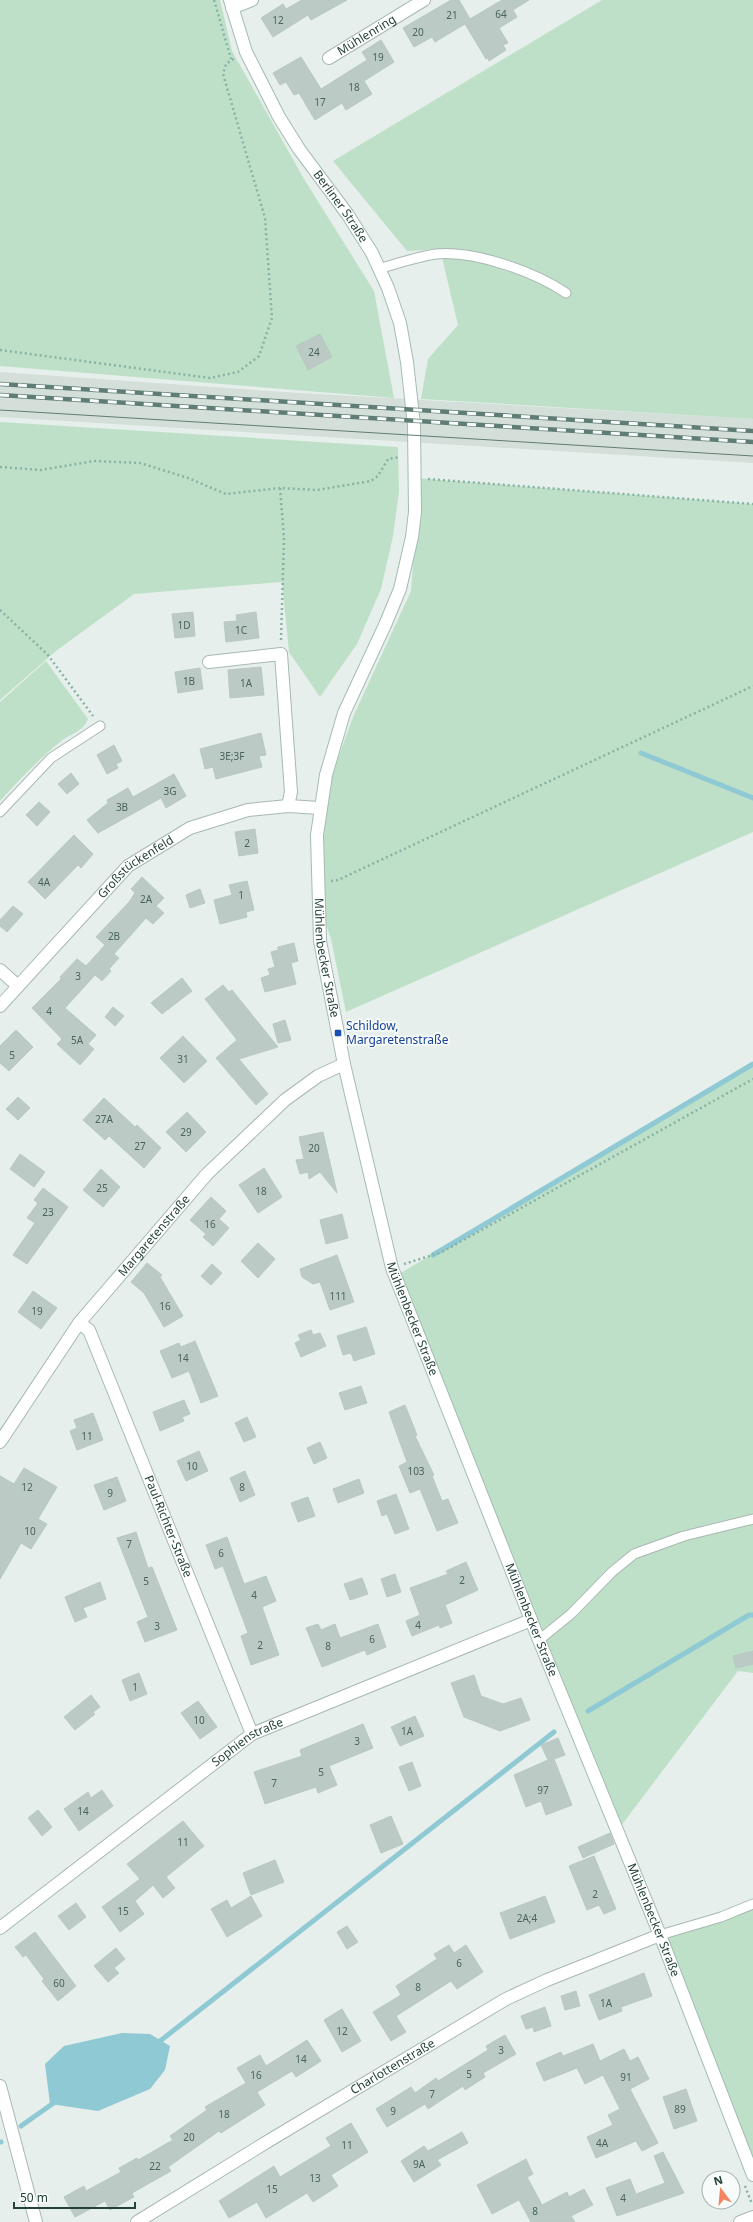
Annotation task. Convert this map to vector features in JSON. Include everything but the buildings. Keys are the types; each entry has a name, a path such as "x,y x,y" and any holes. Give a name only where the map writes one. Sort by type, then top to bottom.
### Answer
{"street":[{"path":"231,4 252,0"},
{"name":"Mühlenring","path":"329,58 424,0"},
{"name":"Berliner Straße","path":"231,4 246,52 279,117 299,149 348,215 380,269 400,323 407,362 414,425"},
{"name":"Mühlenbecker Straße","path":"414,425 415,512 412,537 400,589 344,713 326,775 317,835 320,941 344,1064 392,1268 539,1640 660,1935 753,2175"},
{"path":"209,662 281,654 291,792 288,806"},
{"name":"Großstückenfeld","path":"0,1006 128,866 190,828 248,810 288,806 320,808"},
{"path":"0,970 18,986"},
{"name":"Margaretenstraße","path":"0,1442 79,1323 207,1174 285,1100 318,1076 344,1064"},
{"name":"Paul-Richter-Straße","path":"79,1323 88,1330 252,1734"},
{"name":"Sophienstraße","path":"0,1928 252,1734 531,1620"},
{"name":"Charlottenstraße","path":"137,2222 270,2140 506,1999 547,1980 660,1935"},
{"path":"0,2086 36,2222"},
{"path":"740,2222 753,2217"}],"lane":[{"path":"380,269 410,259 437,254 464,256 526,271 551,282 566,293"},
{"path":"0,812 51,758 100,726"},
{"path":"539,1640 571,1614 612,1572 634,1554 684,1536 753,1519"},
{"path":"660,1935 721,1917 753,1904"}],"path":[{"path":"214,0 231,59"},
{"path":"0,350 210,378 238,372 259,356 272,318 265,218 223,74 226,64 231,59 246,52"},
{"path":"0,467 41,470 94,461 140,463 188,478 226,494 280,488 317,490 371,481 378,476 388,459 415,455"},
{"path":"415,478 753,504"},
{"path":"280,488 284,538 281,654"},
{"path":"0,610 48,655 100,726"},
{"path":"318,884 338,880 753,686"},
{"path":"392,1268 442,1252 753,1079"}],"shaded area":[{"path":"0,372 284,392 753,419 753,463 0,417"}],"green space":[{"path":"0,0 220,0 232,51 304,179 374,291 394,398 0,366"},
{"path":"602,0 753,0 753,419 421,399 428,359 458,325 440,249 407,251 333,161"},
{"path":"0,422 398,447 399,492 393,536 381,589 357,644 320,697 289,652 282,582 134,594 56,651 0,700"},
{"path":"415,478 753,504 753,832 346,1012 331,939 318,900 320,808 353,717 411,591 417,514"},
{"path":"46,661 88,719 83,727 64,739 44,756 0,801 0,702"},
{"path":"753,1064 753,1673 738,1671 617,1831 394,1277"},
{"path":"753,1906 753,2173 667,1938 722,1920"}],"water":[{"path":"122,2033 150,2034 170,2046 165,2070 150,2089 98,2111 50,2104 45,2064 64,2046"}],"waterway":[{"path":"641,753 753,798"},
{"path":"433,1255 753,1064"},
{"path":"588,1711 749,1615 753,1615"},
{"path":"155,2045 554,1732"},
{"path":"21,2126 55,2102"}],"tram line":[{"path":"0,410 753,456"}],"railway":[{"path":"0,384 753,431"},
{"path":"0,395 753,442"}],"place":[{"name":"Schildow, Margaretenstraße","path":"338,1033"}]}
